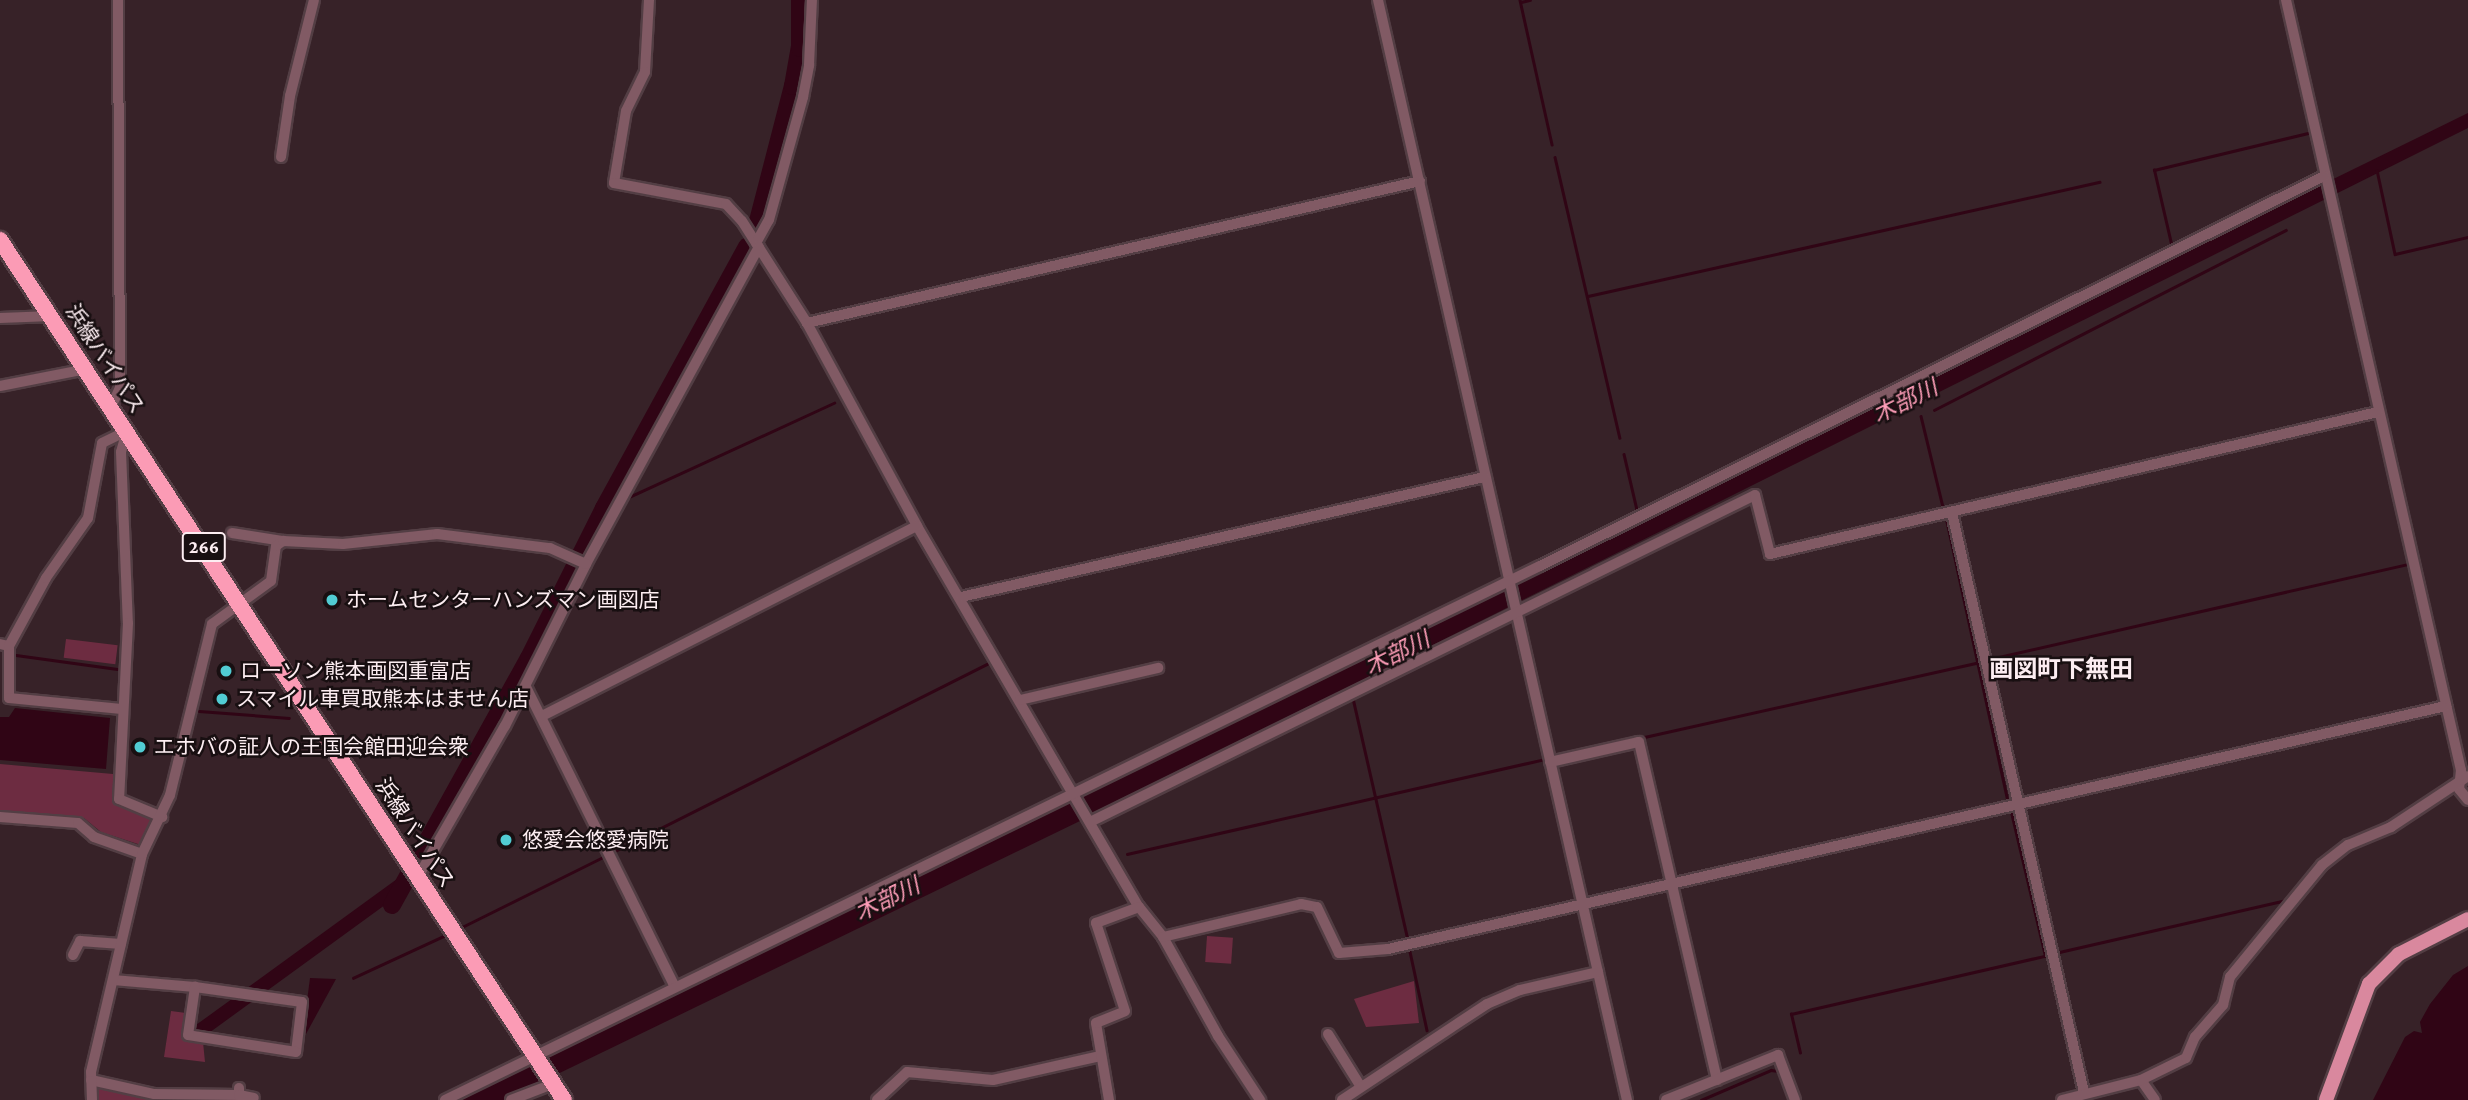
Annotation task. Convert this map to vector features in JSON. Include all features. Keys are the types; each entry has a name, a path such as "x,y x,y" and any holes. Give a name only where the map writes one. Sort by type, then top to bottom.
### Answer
{"highway":[{"name":"浜線バイパス","path":"0,240 240,601 564,1100"}],"main road":[{"path":"2326,1100 2370,984 2399,954 2468,919"}],"street":[{"path":"111,407 120,388 118,0"},
{"path":"281,156 290,96 314,0"},
{"path":"649,0 646,65 623,121 614,183 726,204 758,245 807,323 917,526 961,597 1139,907 1163,937 1217,1036 1260,1100"},
{"path":"417,875 526,687 586,564 758,245 769,220 803,97 809,65 812,0"},
{"path":"1378,0 1627,1100"},
{"path":"2286,0 2468,800"},
{"path":"445,1100 2325,179"},
{"path":"807,323 1420,181"},
{"path":"0,318 52,316"},
{"path":"0,386 87,369"},
{"path":"1090,822 1755,495 1770,554 2378,412"},
{"path":"121,709 5,699 5,645 46,579 89,518 102,443 127,430"},
{"path":"127,430 121,452 128,623 121,709 119,799 162,817"},
{"path":"961,597 1484,477"},
{"path":"1952,513 2084,1093"},
{"path":"542,716 917,526"},
{"path":"232,533 283,541 343,544 437,534 565,552 586,564"},
{"path":"92,1100 91,1080 142,854 162,817 212,624 271,581 276,546 283,541"},
{"path":"1020,700 1158,668"},
{"path":"526,687 675,987"},
{"path":"1163,937 1301,904 1317,907 1339,953 1348,956 1584,907 2446,706"},
{"path":"1550,762 1639,742 1717,1080"},
{"path":"2062,1100 2141,1080 2186,1058 2195,1037 2223,1006 2230,977 2322,865 2464,779"},
{"path":"0,817 78,823 94,836 142,854"},
{"path":"1109,1100 1096,1023 1125,1011 1096,923 1139,907"},
{"path":"73,954 80,941 121,944"},
{"path":"1342,1100 1487,1004 1520,990 1598,972"},
{"path":"113,980 195,986 302,1002 296,1052 188,1035 195,986"},
{"path":"1328,1034 1361,1087"},
{"path":"1665,1100 1778,1055 1795,1100"},
{"path":"877,1100 907,1072 993,1080 1100,1056"},
{"path":"91,1080 143,1093 194,1097 239,1091 254,1098"},
{"path":"2141,1080 2155,1100"},
{"path":"511,1100 552,1082"}],"shaded area":[{"path":"66,639 118,645 115,664 64,658"},
{"path":"0,764 113,774 113,802 156,819 141,845 101,832 84,818 0,811"},
{"path":"1207,936 1233,938 1231,964 1205,962"},
{"path":"1414,981 1419,1023 1366,1027 1354,999"},
{"path":"171,1011 186,1013 184,1039 203,1042 205,1062 164,1057"},
{"path":"97,1088 156,1098 170,1096 170,1100 99,1100"}],"water":[{"name":"木部川","path":"2468,113 2468,128 1082,820 504,1100 458,1100"},
{"path":"15,708 110,718 106,769 0,760 0,717 9,717"},
{"path":"397,879 405,890 201,1038 193,1027"},
{"path":"2468,966 2468,1100 2373,1100 2405,1037 2414,1031 2422,1033 2420,1022 2430,1004 2453,975"},
{"path":"310,978 336,979 306,1034 303,1032"}],"waterway":[{"path":"757,225 793,86 800,48 800,0"},
{"path":"1520,0 1552,144"},
{"path":"1521,2 1530,0"},
{"path":"2172,248 2154,170 2308,133"},
{"path":"1555,157 1620,438"},
{"path":"2377,170 2395,254 2468,237"},
{"path":"1588,296 2099,182"},
{"name":"木部川","path":"1934,410 2286,230"},
{"path":"392,905 529,658 604,508 747,247"},
{"path":"627,498 834,403"},
{"name":"木部川","path":"1921,416 1944,511"},
{"path":"1624,454 1638,514"},
{"path":"604,508 614,503"},
{"path":"1946,517 2008,801"},
{"path":"1990,659 2409,564"},
{"path":"16,655 117,669"},
{"path":"1640,738 1979,662"},
{"path":"611,853 987,664"},
{"path":"1353,698 1408,940"},
{"path":"199,711 289,718"},
{"path":"1127,854 1545,759"},
{"path":"1800,1053 1791,1014 2045,956 2010,808"},
{"path":"460,928 605,856"},
{"path":"2055,953 2287,900"},
{"path":"353,978 448,934"},
{"path":"1409,947 1427,1030"},
{"path":"1701,1100 1771,1070 1778,1071 1789,1100"}],"place":[{"name":"ホームセンターハンズマン画図店","path":"332,600"},
{"name":"ローソン熊本画図重富店","path":"226,671"},
{"name":"スマイル車買取熊本はません店","path":"222,699"},
{"name":"エホバの証人の王国会館田迎会衆","path":"140,747"},
{"name":"悠愛会悠愛病院","path":"506,840"}],"district":[{"name":"画図町下無田","path":"2061,669"}]}
